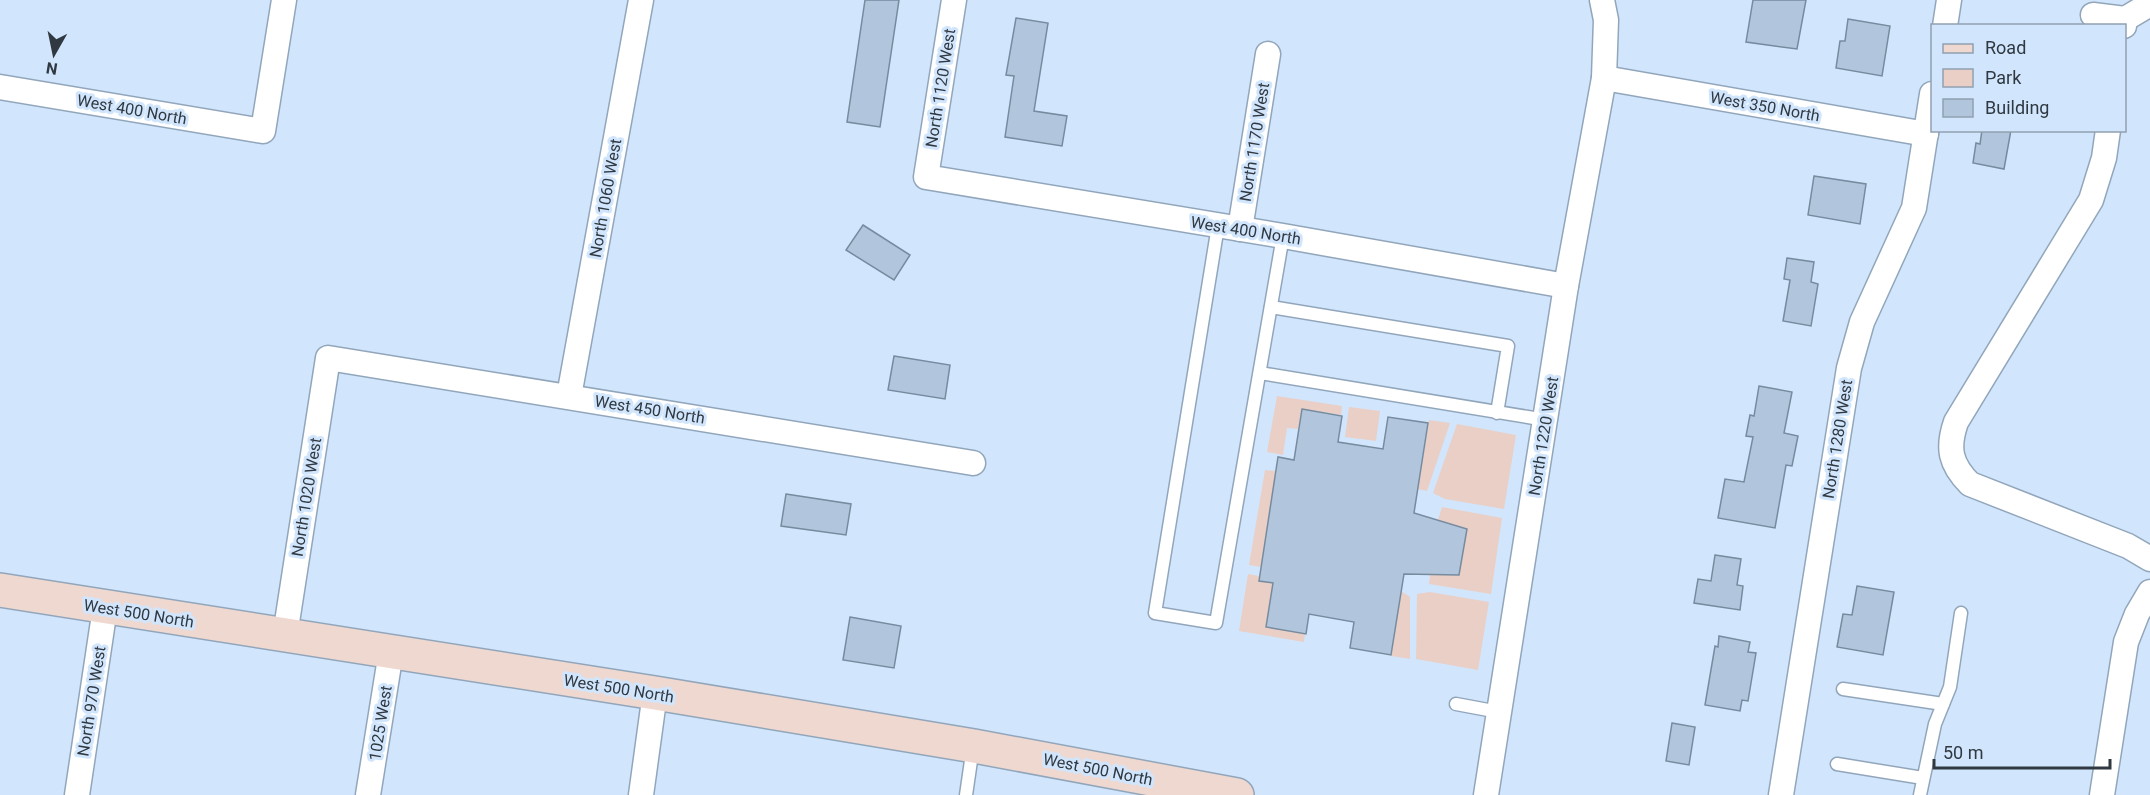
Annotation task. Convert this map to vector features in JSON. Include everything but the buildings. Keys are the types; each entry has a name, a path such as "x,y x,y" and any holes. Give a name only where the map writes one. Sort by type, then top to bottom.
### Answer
{"street":[{"name":"West 400 North","path":"0,87 263,131 284,0"},
{"name":"North 1060 West","path":"569,396 641,0"},
{"name":"North 1120 West","path":"926,177 954,0"},
{"name":"North 1220 West","path":"1486,795 1566,286 1604,78 1606,20 1602,0"},
{"path":"1945,24 1949,0"},
{"path":"2093,15 2124,22 2150,4"},
{"name":"North 1170 West","path":"1229,227 1268,54"},
{"name":"West 350 North","path":"1604,78 1926,134"},
{"name":"North 1280 West","path":"1781,795 1849,368 1862,322 1914,208 1931,101"},
{"path":"2108,132 2104,158 2091,200 1956,422 1951,436 1951,452 1960,473 1970,484 2128,546 2150,559"},
{"name":"West 400 North","path":"926,177 1566,286"},
{"name":"West 450 North","path":"328,358 973,463"},
{"name":"North 1020 West","path":"285,635 328,358"},
{"name":"West 500 North","path":"0,590 655,693 974,746 1237,795"},
{"path":"2102,795 2126,642 2137,614 2150,592"},
{"name":"North 970 West","path":"77,795 105,608"},
{"name":"1025 West","path":"368,795 391,652"},
{"path":"641,795 655,693"}],"lane":[{"path":"1229,227 1155,613 1216,623 1283,236"},
{"path":"1271,307 1508,346 1497,413"},
{"path":"1260,374 1546,420"},
{"path":"1920,795 1935,724 1950,687 1961,613"},
{"path":"1843,689 1943,704"},
{"path":"1456,704 1499,711"},
{"path":"966,795 974,746"},
{"path":"1837,764 1923,778"}],"green space":[{"path":"1277,396 1342,406 1341,415 1302,409 1298,429 1287,428 1283,455 1267,452"},
{"path":"1349,407 1380,411 1376,441 1345,437"},
{"path":"1429,420 1450,423 1427,491 1418,489"},
{"path":"1457,424 1516,435 1504,509 1445,499 1433,493"},
{"path":"1265,470 1276,471 1261,567 1249,565"},
{"path":"1442,507 1502,518 1491,594 1429,584 1430,575 1459,575 1467,530 1438,520"},
{"path":"1248,574 1259,576 1259,581 1273,583 1266,627 1305,633 1304,642 1239,631"},
{"path":"1401,591 1410,597 1410,659 1391,656"},
{"path":"1430,592 1489,602 1478,670 1416,659 1417,594"}]}
